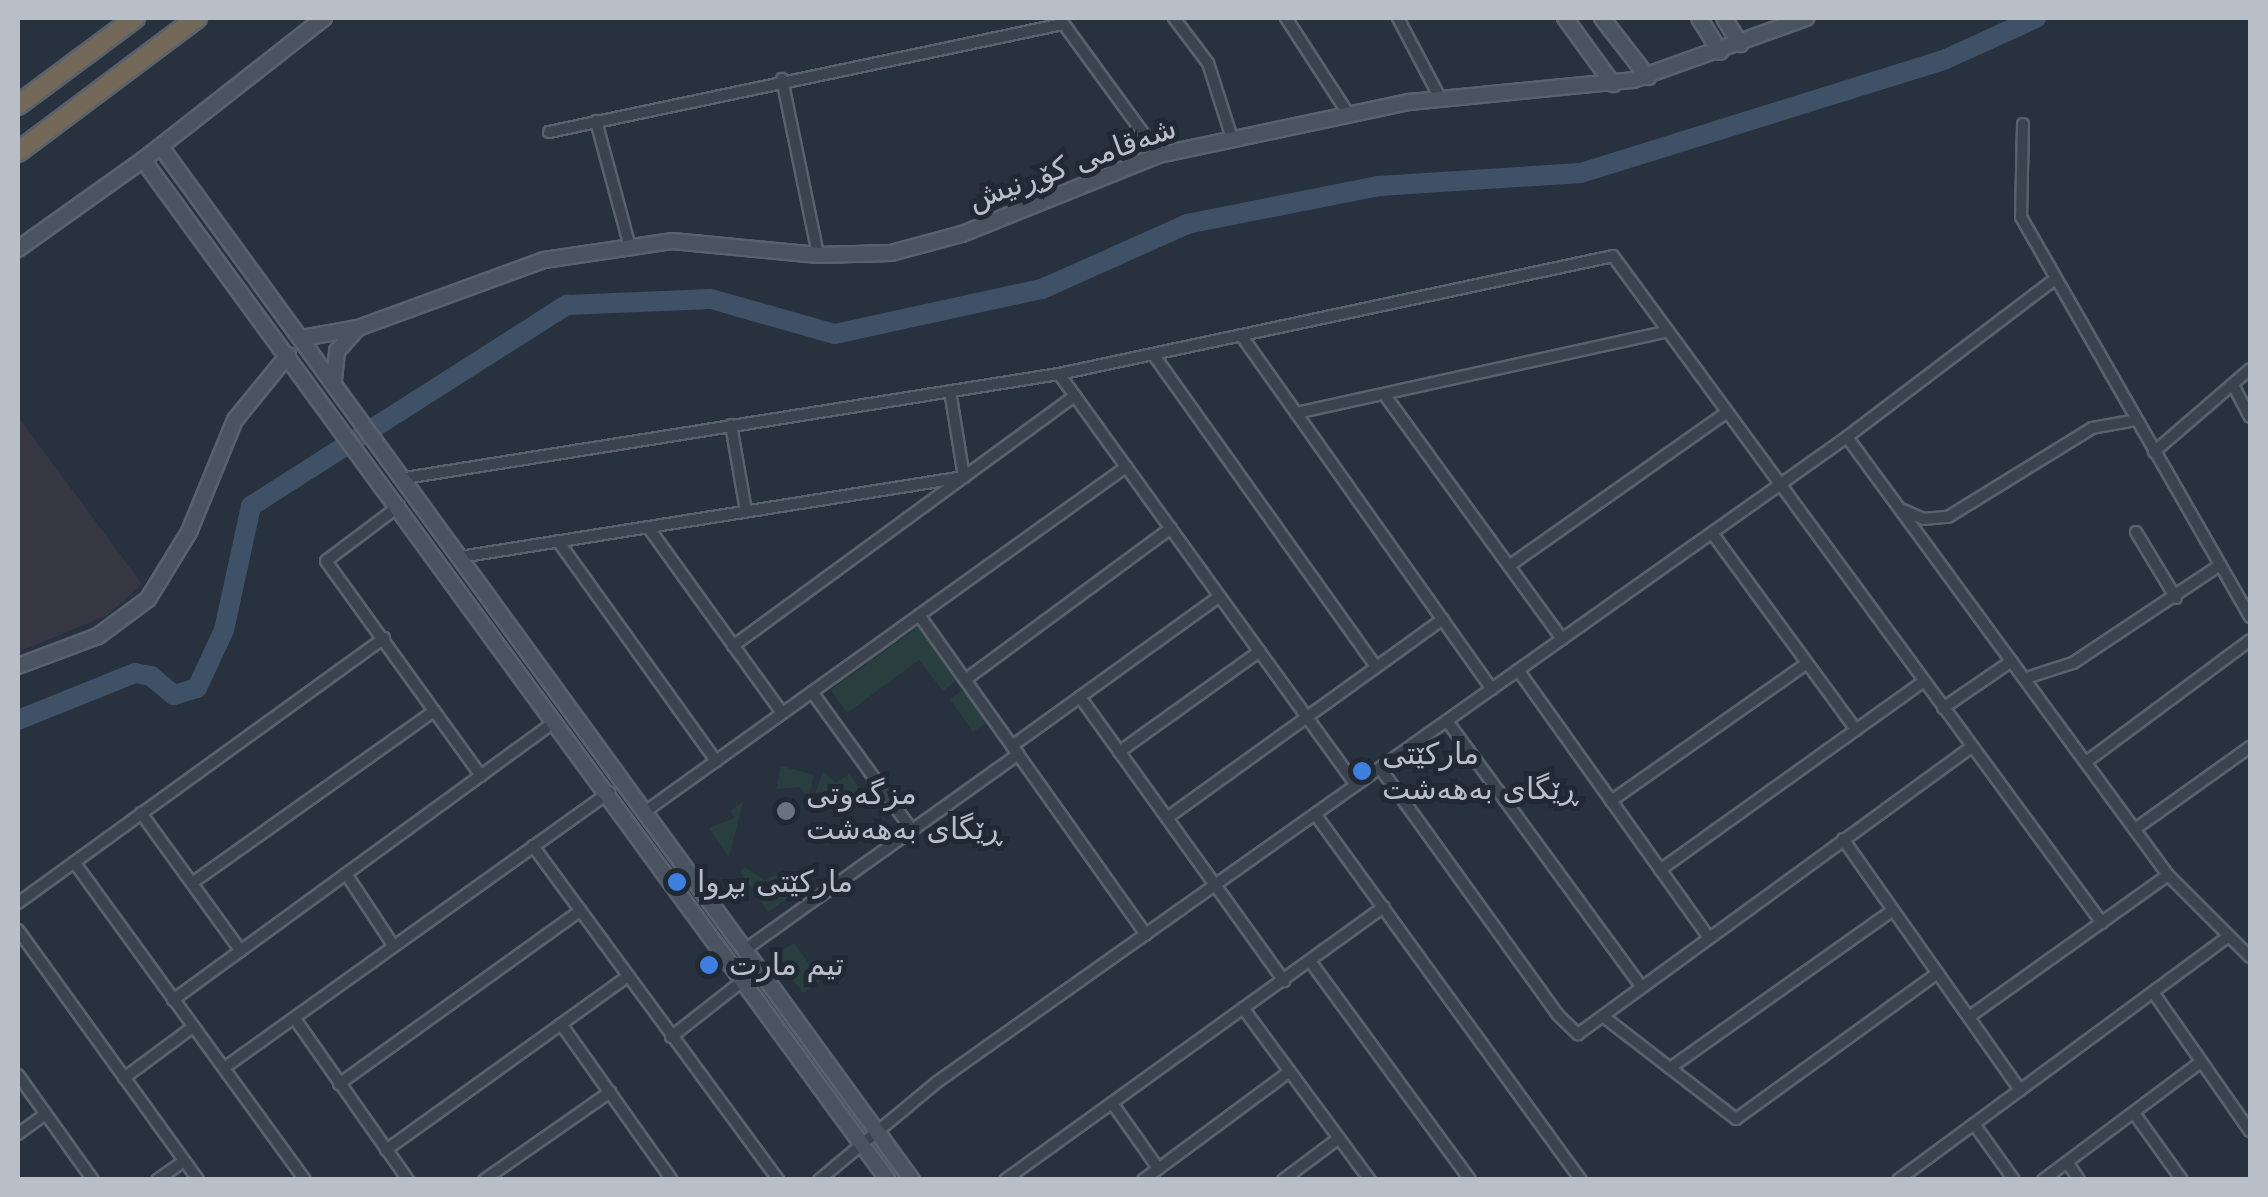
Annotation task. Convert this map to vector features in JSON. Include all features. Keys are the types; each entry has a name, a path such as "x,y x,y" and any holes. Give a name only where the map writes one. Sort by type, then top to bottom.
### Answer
{"highway":[{"path":"18,105 135,18"},
{"path":"18,152 197,18"}],"main road":[{"path":"18,248 144,160 324,18"},
{"path":"1565,18 1613,84"},
{"path":"1602,18 1648,76"},
{"name":"شەقامی کۆڕنیش","path":"302,338 358,328 544,260 629,243 716,242 818,254 927,246 1159,156 1440,98 1613,84 1720,52 1806,18"},
{"path":"1703,24 1718,31 1725,19 1740,44"},
{"path":"1703,24 1720,52"},
{"path":"161,147 912,1180"},
{"path":"144,160 610,792 888,1180"},
{"path":"334,380 337,350 358,328"},
{"path":"18,666 98,636 148,599 189,532 234,420 288,355"},
{"path":"383,482 405,478"}],"street":[{"path":"1174,18 1208,64 1232,138"},
{"path":"1286,18 1349,115"},
{"path":"1398,18 1440,98"},
{"path":"549,132 1061,21 1159,156"},
{"path":"782,79 818,254"},
{"path":"596,121 629,243"},
{"path":"2023,124 2021,218 2250,617"},
{"path":"405,478 1059,374 1613,256 2102,923"},
{"path":"819,1180 862,1142 1146,934 1847,437 2054,280"},
{"path":"1296,413 1668,331"},
{"path":"1242,335 1492,689"},
{"path":"1152,354 1376,666"},
{"path":"2154,452 2250,370"},
{"path":"1059,374 1356,785"},
{"path":"2233,385 2250,417"},
{"path":"950,391 964,477"},
{"path":"1384,394 1562,640"},
{"path":"733,646 1075,396"},
{"path":"1509,566 1726,412"},
{"path":"1900,509 1923,518 1948,516 2092,428 2136,420"},
{"path":"731,425 746,512"},
{"path":"1847,437 2168,875 2250,956"},
{"path":"646,811 1126,466"},
{"path":"460,557 964,477"},
{"path":"399,506 326,561 481,776"},
{"path":"648,527 782,713"},
{"path":"965,680 1171,528"},
{"path":"2136,532 2176,598"},
{"path":"1712,533 1856,730"},
{"path":"558,542 716,761"},
{"path":"2026,678 2073,663 2176,598 2220,565"},
{"path":"746,948 912,830 1080,697 1220,596"},
{"path":"919,615 1146,934"},
{"path":"1167,818 1443,619"},
{"path":"18,903 384,638"},
{"path":"2086,762 2250,640"},
{"path":"1119,752 1260,650"},
{"path":"1943,708 2012,661"},
{"path":"1611,801 1806,664"},
{"path":"1518,670 1708,936"},
{"path":"1660,870 1924,682"},
{"path":"812,692 912,830"},
{"path":"1080,697 1284,981"},
{"path":"192,883 434,710"},
{"path":"174,1000 556,720"},
{"path":"1447,721 1641,986"},
{"path":"2134,829 2250,746"},
{"path":"1380,768 1558,1015 1578,1034 1972,747"},
{"path":"224,1068 610,792"},
{"path":"141,814 241,951"},
{"path":"1315,814 1581,1180"},
{"path":"1843,839 2020,1090"},
{"path":"534,846 778,1180"},
{"path":"74,862 304,1180"},
{"path":"346,874 392,945"},
{"path":"1969,1017 2168,875"},
{"path":"1005,1180 1384,907"},
{"path":"339,1084 580,910"},
{"path":"1670,1068 1892,910"},
{"path":"18,930 198,1180"},
{"path":"1898,1180 2154,995 2227,937"},
{"path":"1310,961 1470,1180"},
{"path":"1604,1017 1736,1118 1938,973"},
{"path":"386,1150 627,977"},
{"path":"671,1037 745,979"},
{"path":"2154,995 2250,1131"},
{"path":"1243,1008 1370,1180"},
{"path":"296,1019 408,1180"},
{"path":"562,1024 672,1180"},
{"path":"124,1078 193,1028"},
{"path":"2043,1180 2201,1062"},
{"path":"1143,1180 1289,1072"},
{"path":"18,1075 92,1180"},
{"path":"484,1180 610,1092"},
{"path":"1112,1103 1158,1168"},
{"path":"2134,1113 2182,1180"},
{"path":"18,1134 46,1114"},
{"path":"1974,1124 2014,1180"},
{"path":"1283,1180 1339,1138"},
{"path":"157,1180 184,1161"},
{"path":"2066,1162 2079,1180"}],"shaded area":[{"path":"18,417 142,584 108,615 18,652"}],"green space":[{"path":"918,627 957,680 943,691 919,660 847,713 831,690"},
{"path":"964,689 988,722 973,732 950,699"},
{"path":"781,766 814,775 808,797 800,787 776,789"},
{"path":"823,772 836,783 849,774 863,793 860,802 852,808 813,799"},
{"path":"743,802 729,857 709,828 735,818 730,811"},
{"path":"744,867 765,880 775,875 806,885 768,912 740,872"},
{"path":"794,943 821,980 803,993 775,955"}],"waterway":[{"path":"18,720 135,673 151,676 174,695 197,688 224,630 251,506 567,305 711,299 835,334 1042,289 1187,224 1379,186 1581,173 1946,59 2036,18"}],"place":[{"name":"مارکێتی ڕێگای بەهەشت","path":"1362,771"},
{"name":"مزگەوتی ڕێگای بەھەشت","path":"786,811"},
{"name":"مارکێتی بڕوا","path":"677,882"},
{"name":"تیم مارت","path":"709,965"}]}
